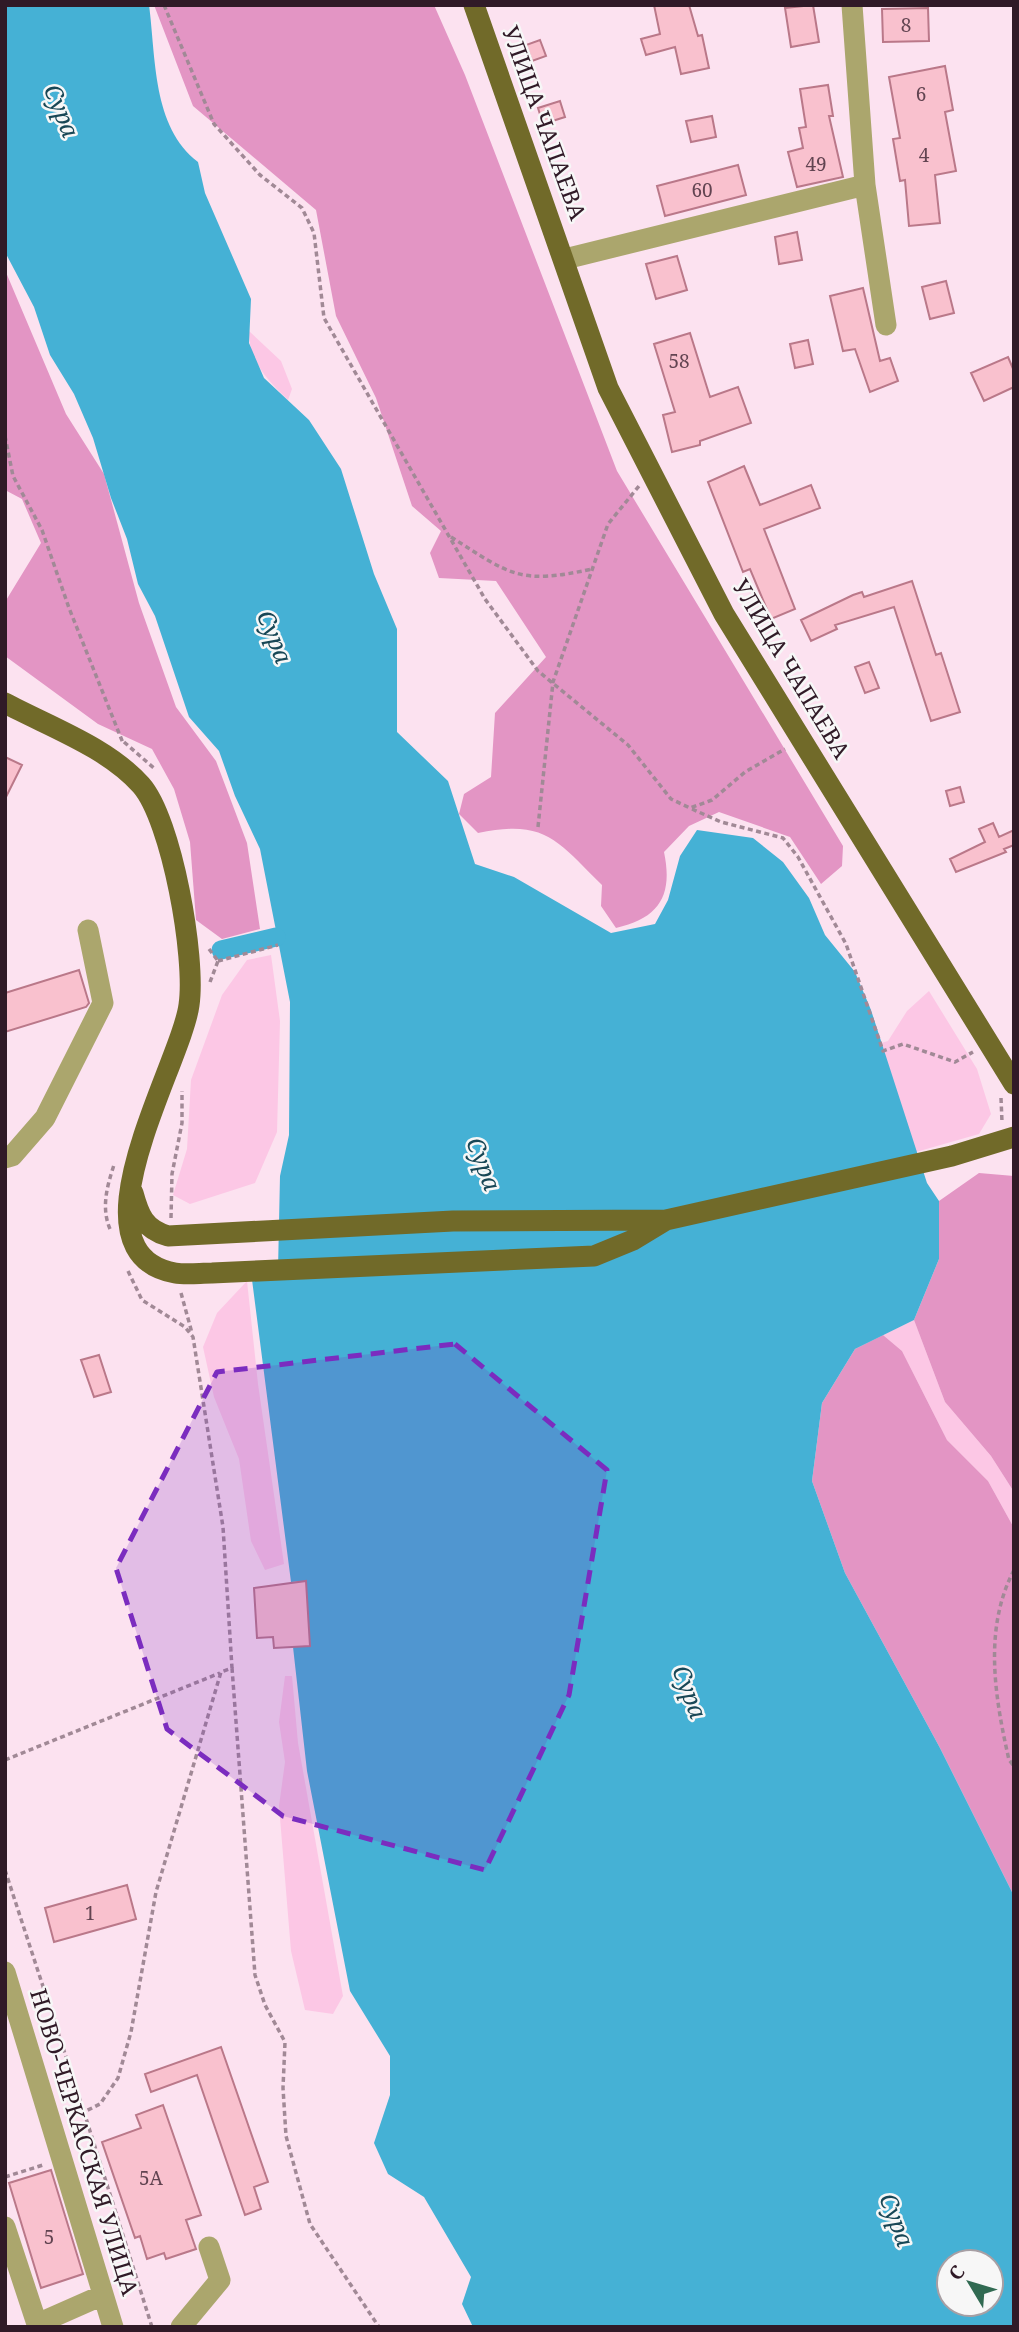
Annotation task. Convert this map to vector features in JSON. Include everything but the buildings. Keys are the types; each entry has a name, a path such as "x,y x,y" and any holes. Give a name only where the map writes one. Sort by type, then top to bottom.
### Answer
{"main road":[{"name":"УЛИЦА ЧАПАЕВА","path":"474,5 608,388 724,614 1007,1087"},
{"path":"5,703 116,764 142,786 156,810 180,898 189,958 189,1007 131,1184 126,1218 139,1252 163,1269 177,1273 594,1256 633,1240 666,1220"},
{"path":"131,1184 139,1213 155,1233 168,1236 453,1221 666,1220 952,1156 1005,1134"}],"street":[{"path":"852,5 865,185 886,325"},
{"name":"УЛИЦА ЧАПАЕВА","path":"565,259 865,185"},
{"path":"5,1158 12,1156 46,1118 103,1003 88,930"},
{"name":"НОВО-ЧЕРКАССКАЯ УЛИЦА","path":"5,1972 113,2327"},
{"path":"5,2227 32,2325 103,2295"},
{"path":"181,2327 220,2280 209,2247"}],"path":[{"path":"164,5 214,124 260,176 302,208 314,233 324,318 485,599 538,671 628,745 671,799 721,822 783,838 797,857 846,944 883,1051 903,1044 954,1062 978,1049"},
{"path":"5,436 13,476 42,530 69,608 127,751"},
{"path":"538,827 553,682 608,524 651,470"},
{"path":"449,536 509,574 550,579 592,569"},
{"path":"690,808 712,800 745,772 792,744"},
{"path":"208,990 218,961 278,945"},
{"path":"1005,1134 1002,1124 1007,1087"},
{"path":"172,1215 172,1174 182,1123 183,1089"},
{"path":"113,1238 105,1217 106,1193 116,1158"},
{"path":"127,1269 142,1300 185,1327 193,1337"},
{"path":"179,1283 193,1337 223,1527 255,1975 265,2005 285,2042 283,2088 286,2136 310,2224 379,2327"},
{"path":"1014,1570 1002,1592 994,1635 998,1710 1009,1760 1014,1766"},
{"path":"5,1760 232,1668"},
{"path":"85,2112 100,2104 118,2078 131,2032 156,1892 221,1672"},
{"path":"5,1870 152,2327"},
{"path":"5,2177 62,2159"}],"highlighted area":[{"path":"455,1344 607,1470 569,1695 485,1870 283,1816 167,1729 116,1568 217,1372"}],"shaded area":[{"path":"154,5 434,5 465,75 617,471 843,846 842,866 821,884 790,837 719,812 689,826 664,852 664,892 653,911 631,924 616,928 601,906 602,885 549,837 520,829 478,833 459,814 464,794 491,777 495,713 546,657 496,581 439,578 430,553 441,531 412,506 376,398 336,316 316,210 193,106"},
{"path":"5,270 66,414 104,474 139,603 176,707 216,761 247,843 260,929 222,939 196,920 190,842 174,789 152,749 98,724 5,656 5,602 41,543 22,499 5,490"},
{"path":"249,331 281,361 292,389 288,400 256,361"},
{"path":"271,955 280,1021 277,1132 255,1183 190,1204 173,1195 187,1149 191,1080 222,995 247,960"},
{"path":"929,991 977,1069 991,1114 979,1134 916,1152 881,1043 888,1041 907,1011"},
{"path":"979,1173 1014,1176 1014,1492 991,1456 945,1402 914,1320 939,1259 939,1201"},
{"path":"247,1281 258,1384 284,1564 265,1570 251,1541 239,1459 214,1397 203,1347 217,1313"},
{"path":"914,1320 945,1402 991,1456 1014,1492 1014,1528 988,1481 947,1440 902,1351 883,1335"},
{"path":"883,1335 902,1351 947,1440 988,1481 1014,1528 1014,1896 940,1748 845,1573 812,1481 822,1403 855,1349"},
{"path":"285,1676 292,1676 298,1743 343,1996 333,2014 305,2010 291,1951 279,1806 285,1762 279,1722"}],"water":[{"name":"Сура","path":"5,5 149,5 155,68 164,111 183,147 198,162 205,193 251,299 249,343 264,378 309,420 341,469 374,574 397,629 397,732 448,781 475,864 514,877 611,933 655,924 668,900 680,856 697,830 753,838 783,862 809,898 825,935 855,972 871,1010 927,1183 939,1201 939,1259 914,1320 855,1349 822,1403 812,1481 845,1573 940,1748 1014,1896 1014,2327 473,2327 462,2304 471,2277 424,2197 388,2174 374,2143 390,2095 390,2056 350,1991 307,1771 293,1647 310,1645 306,1581 291,1582 251,1272 278,1270 280,1176 289,1135 290,1002 260,849 235,796 219,751 189,717 155,616 138,584 127,539 93,438 74,394 50,355 34,307 5,252"}],"waterway":[{"path":"221,950 276,937"}]}
